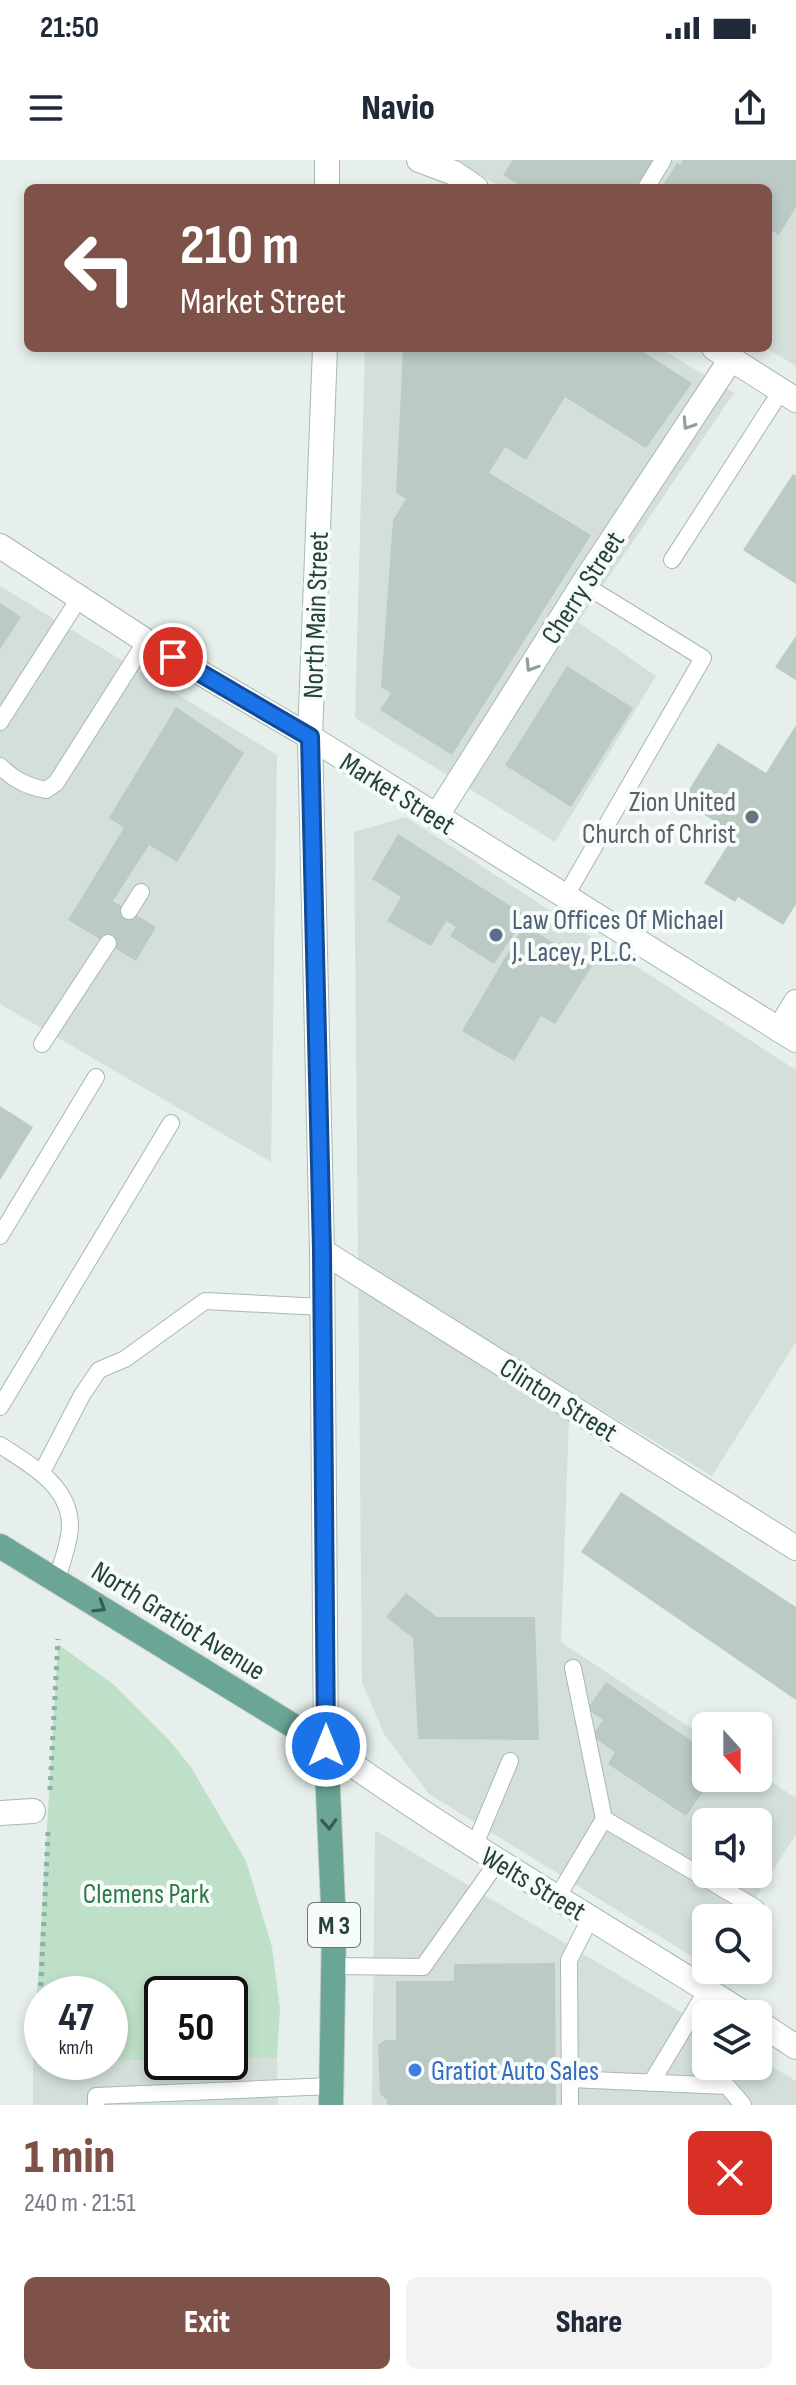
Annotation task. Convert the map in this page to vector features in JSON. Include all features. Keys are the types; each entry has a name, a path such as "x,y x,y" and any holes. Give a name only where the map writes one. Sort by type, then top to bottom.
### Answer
{"main road":[{"name":"North Gratiot Avenue","path":"0,1546 326,1746"},
{"name":"M 3","path":"326,1746 334,1966 331,2096"}],"street":[{"path":"327,160 327,184"},
{"path":"419,160 458,166 473,184"},
{"name":"North Main Street","path":"325,352 310,737 322,1251 326,1746"},
{"path":"722,354 789,396"},
{"name":"Cherry Street","path":"436,817 583,584 722,354"},
{"name":"Market Street","path":"0,546 146,641 310,737 788,1035"},
{"path":"788,1035 796,1002"},
{"name":"Clinton Street","path":"322,1251 796,1548"},
{"name":"Welts Street","path":"326,1746 474,1847 723,2000"},
{"path":"0,1813 44,1811"},
{"path":"772,2031 796,2047"}],"lane":[{"path":"648,184 663,160"},
{"path":"672,560 789,396"},
{"path":"565,897 703,658 583,584"},
{"path":"0,722 80,597"},
{"path":"0,766 13,779 28,786 46,790 56,783 146,641"},
{"path":"129,911 141,892"},
{"path":"42,1044 108,943"},
{"path":"0,1236 96,1077"},
{"path":"0,1407 171,1123"},
{"path":"42,1472 82,1395 99,1370 125,1359 205,1301 322,1307"},
{"path":"0,1445 42,1472 61,1493 71,1527 57,1580"},
{"path":"558,1896 604,1819 573,1668"},
{"path":"474,1847 510,1761"},
{"path":"604,1819 749,1904"},
{"path":"334,1966 423,1967 498,1861"},
{"path":"570,2105 569,1960 591,1917"},
{"path":"651,2083 707,1990"},
{"path":"570,2079 727,2086 743,2105"},
{"path":"96,2105 96,2096 331,2096"}],"path":[{"path":"40,1976 44,1811 58,1639"}],"shaded area":[{"path":"456,160 796,160 796,366 772,352 772,184 495,184"},
{"path":"365,352 667,352 734,393 578,622 656,676 555,842 355,718"},
{"path":"0,586 277,755 271,1162 0,1004"},
{"path":"406,817 796,1070 796,1342 712,1476 570,1391 561,1642 692,1729 692,1792 772,1792 772,1782 796,1798 796,1834 772,1872 772,1808 692,1808 692,1888 762,1888 752,1904 692,1904 692,1956 429,1794 384,1734 362,1682 354,832"},
{"path":"375,1830 692,2019 692,2080 772,2080 772,2066 796,2081 796,2105 372,2105"},
{"path":"248,2058 277,2058 278,2105 33,2105 33,2080 128,2080 128,2061 144,2060 144,2080 248,2080"}],"green space":[{"name":"Clemens Park","path":"58,1644 114,1685 169,1740 191,1767 246,1861 272,1947 280,2008 277,2058 248,2058 248,1976 144,1976 144,2060 128,2061 128,1976 38,1976"}],"building":[{"path":"513,160 653,160 638,184 518,184 503,175"},
{"path":"683,160 796,160 796,207 779,235 772,231 772,184 664,184 677,163 680,165"},
{"path":"403,352 643,352 692,383 646,448 565,397 526,460 505,447 489,473 591,535 452,755 380,710 391,693 381,687 393,520 406,499 396,493"},
{"path":"793,474 796,476 796,584 743,550"},
{"path":"0,603 21,617 0,649"},
{"path":"796,636 796,680 775,667"},
{"path":"567,666 633,708 571,807 505,765"},
{"path":"176,707 244,753 177,862 149,845 113,901 156,927 136,961 68,920 124,828 109,818"},
{"name":"Zion United Church of Christ","path":"796,725 796,904 783,925 738,897 735,902 704,883 735,834 682,801 718,743 766,773"},
{"path":"398,834 526,916 494,964 450,936 456,927 446,921 431,946 387,921 401,897 372,879"},
{"path":"524,925 592,966 555,1024 541,1016 514,1061 462,1031"},
{"path":"0,1106 33,1127 0,1180"},
{"path":"621,1492 796,1607 796,1700 581,1552"},
{"path":"406,1593 437,1617 535,1617 539,1740 418,1739 413,1638 386,1617"},
{"path":"606,1682 692,1741 692,1792 703,1792 686,1816 608,1764 615,1752 592,1736 603,1720 587,1709"},
{"path":"555,1963 556,2105 387,2105 387,2100 380,2094 378,2045 385,2040 396,2040 396,1981 454,1981 454,1964"}],"place":[{"name":"Zion United Church of Christ","path":"752,817"},
{"name":"Law Offices Of Michael J. Lacey, P.L.C.","path":"496,935"},
{"name":"Gratiot Auto Sales","path":"415,2070"}],"route":[{"path":"173,657 310,737 322,1251 326,1746"}]}
